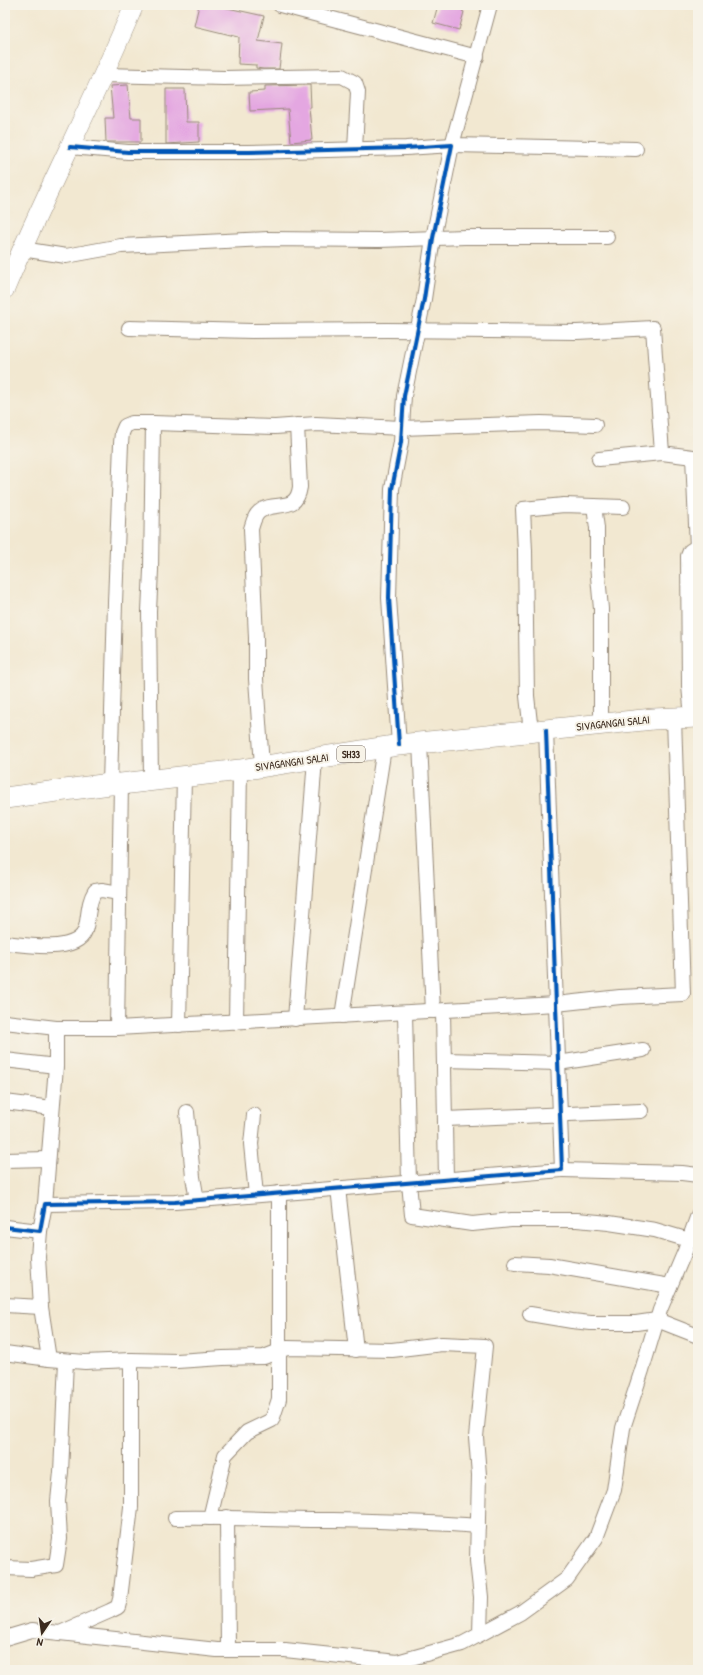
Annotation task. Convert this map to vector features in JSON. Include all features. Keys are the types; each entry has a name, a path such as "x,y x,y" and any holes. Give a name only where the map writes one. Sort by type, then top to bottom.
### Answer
{"main road":[{"name":"SIVAGANGAI SALAI","path":"5,798 151,779 240,770 420,743 601,724 688,718"}],"street":[{"path":"5,289 134,5"},
{"path":"280,5 477,57"},
{"path":"342,1016 392,747 389,598 392,489 402,428 404,396 424,299 433,238 452,145 490,5"},
{"path":"103,75 224,78 342,76 355,83 358,92 355,149"},
{"path":"70,147 135,152 248,152 452,145 636,149"},
{"path":"22,249 66,256 121,246 268,239 379,240 433,238 607,237"},
{"path":"128,328 271,331 417,330 578,332 653,328 662,454"},
{"path":"117,1028 119,893 116,784 121,443 125,426 132,423 275,427 316,424 402,428 541,424 595,425"},
{"path":"151,779 149,611 153,423"},
{"path":"262,766 256,679 256,638 251,529 258,513 263,509 287,505 295,501 299,495 300,487 297,425"},
{"path":"5,1022 56,1028 117,1028 556,1004 683,994 689,686 688,556 690,551 697,546 693,457 662,454 599,459"},
{"path":"562,1170 556,1004 538,731 527,696 523,509 564,505 622,507"},
{"path":"594,506 601,609 601,724"},
{"path":"420,743 438,1011 444,1060 446,1180"},
{"path":"295,1019 315,759"},
{"path":"236,1022 240,770"},
{"path":"179,1025 184,776"},
{"path":"5,943 58,946 72,943 81,938 86,929 91,898 95,891 102,890 119,893"},
{"path":"405,1013 409,1182 412,1215 472,1224 512,1220 577,1220 601,1222 655,1230 689,1240"},
{"path":"49,1359 41,1307 38,1257 40,1231 46,1204 48,1159 56,1066 56,1028"},
{"path":"444,1060 558,1063 643,1050"},
{"path":"5,1060 56,1066"},
{"path":"5,1102 52,1108"},
{"path":"446,1119 641,1111"},
{"path":"187,1112 193,1177 197,1200"},
{"path":"254,1115 251,1144 256,1195"},
{"path":"5,1160 48,1159"},
{"path":"46,1204 197,1200 562,1170 682,1173 698,1175"},
{"path":"338,1188 356,1350"},
{"path":"210,1518 225,1455 247,1432 272,1420 279,1399 279,1193"},
{"path":"5,1638 32,1630 123,1641 228,1650 285,1650 397,1662 462,1644 520,1613 567,1579 596,1538 614,1490 623,1428 657,1320 698,1215"},
{"path":"5,1227 40,1231"},
{"path":"515,1263 549,1266 670,1286"},
{"path":"5,1304 41,1307"},
{"path":"530,1314 591,1323 636,1323 657,1320 698,1336"},
{"path":"5,1353 85,1362 131,1360 177,1361 264,1357 287,1348 392,1350 442,1344 485,1346 476,1437 479,1474 477,1561 481,1597 480,1634"},
{"path":"5,1568 31,1568 56,1565 60,1539 58,1501 61,1472 66,1360"},
{"path":"59,1633 118,1607 131,1507 131,1360"},
{"path":"175,1518 227,1517 366,1520 478,1526"},
{"path":"227,1517 228,1650"}],"building":[{"path":"199,5 214,5 264,16 258,41 282,44 279,69 263,69 256,68 256,65 238,64 239,37 194,26"},
{"path":"438,5 464,5 462,11 464,12 459,30 433,23"},
{"path":"128,85 131,118 141,118 141,142 106,142 105,118 113,118 110,86"},
{"path":"310,85 311,107 309,107 312,140 291,142 288,109 250,111 249,92 265,91 265,86"},
{"path":"166,89 185,89 186,122 199,122 199,142 166,144"}],"cycle path":[{"path":"70,147 128,152 249,152 406,148 452,145 433,238 424,299 404,396 401,442 392,489 389,598 399,745"},
{"path":"5,1227 40,1231 45,1204 175,1202 562,1170 546,730"}]}
